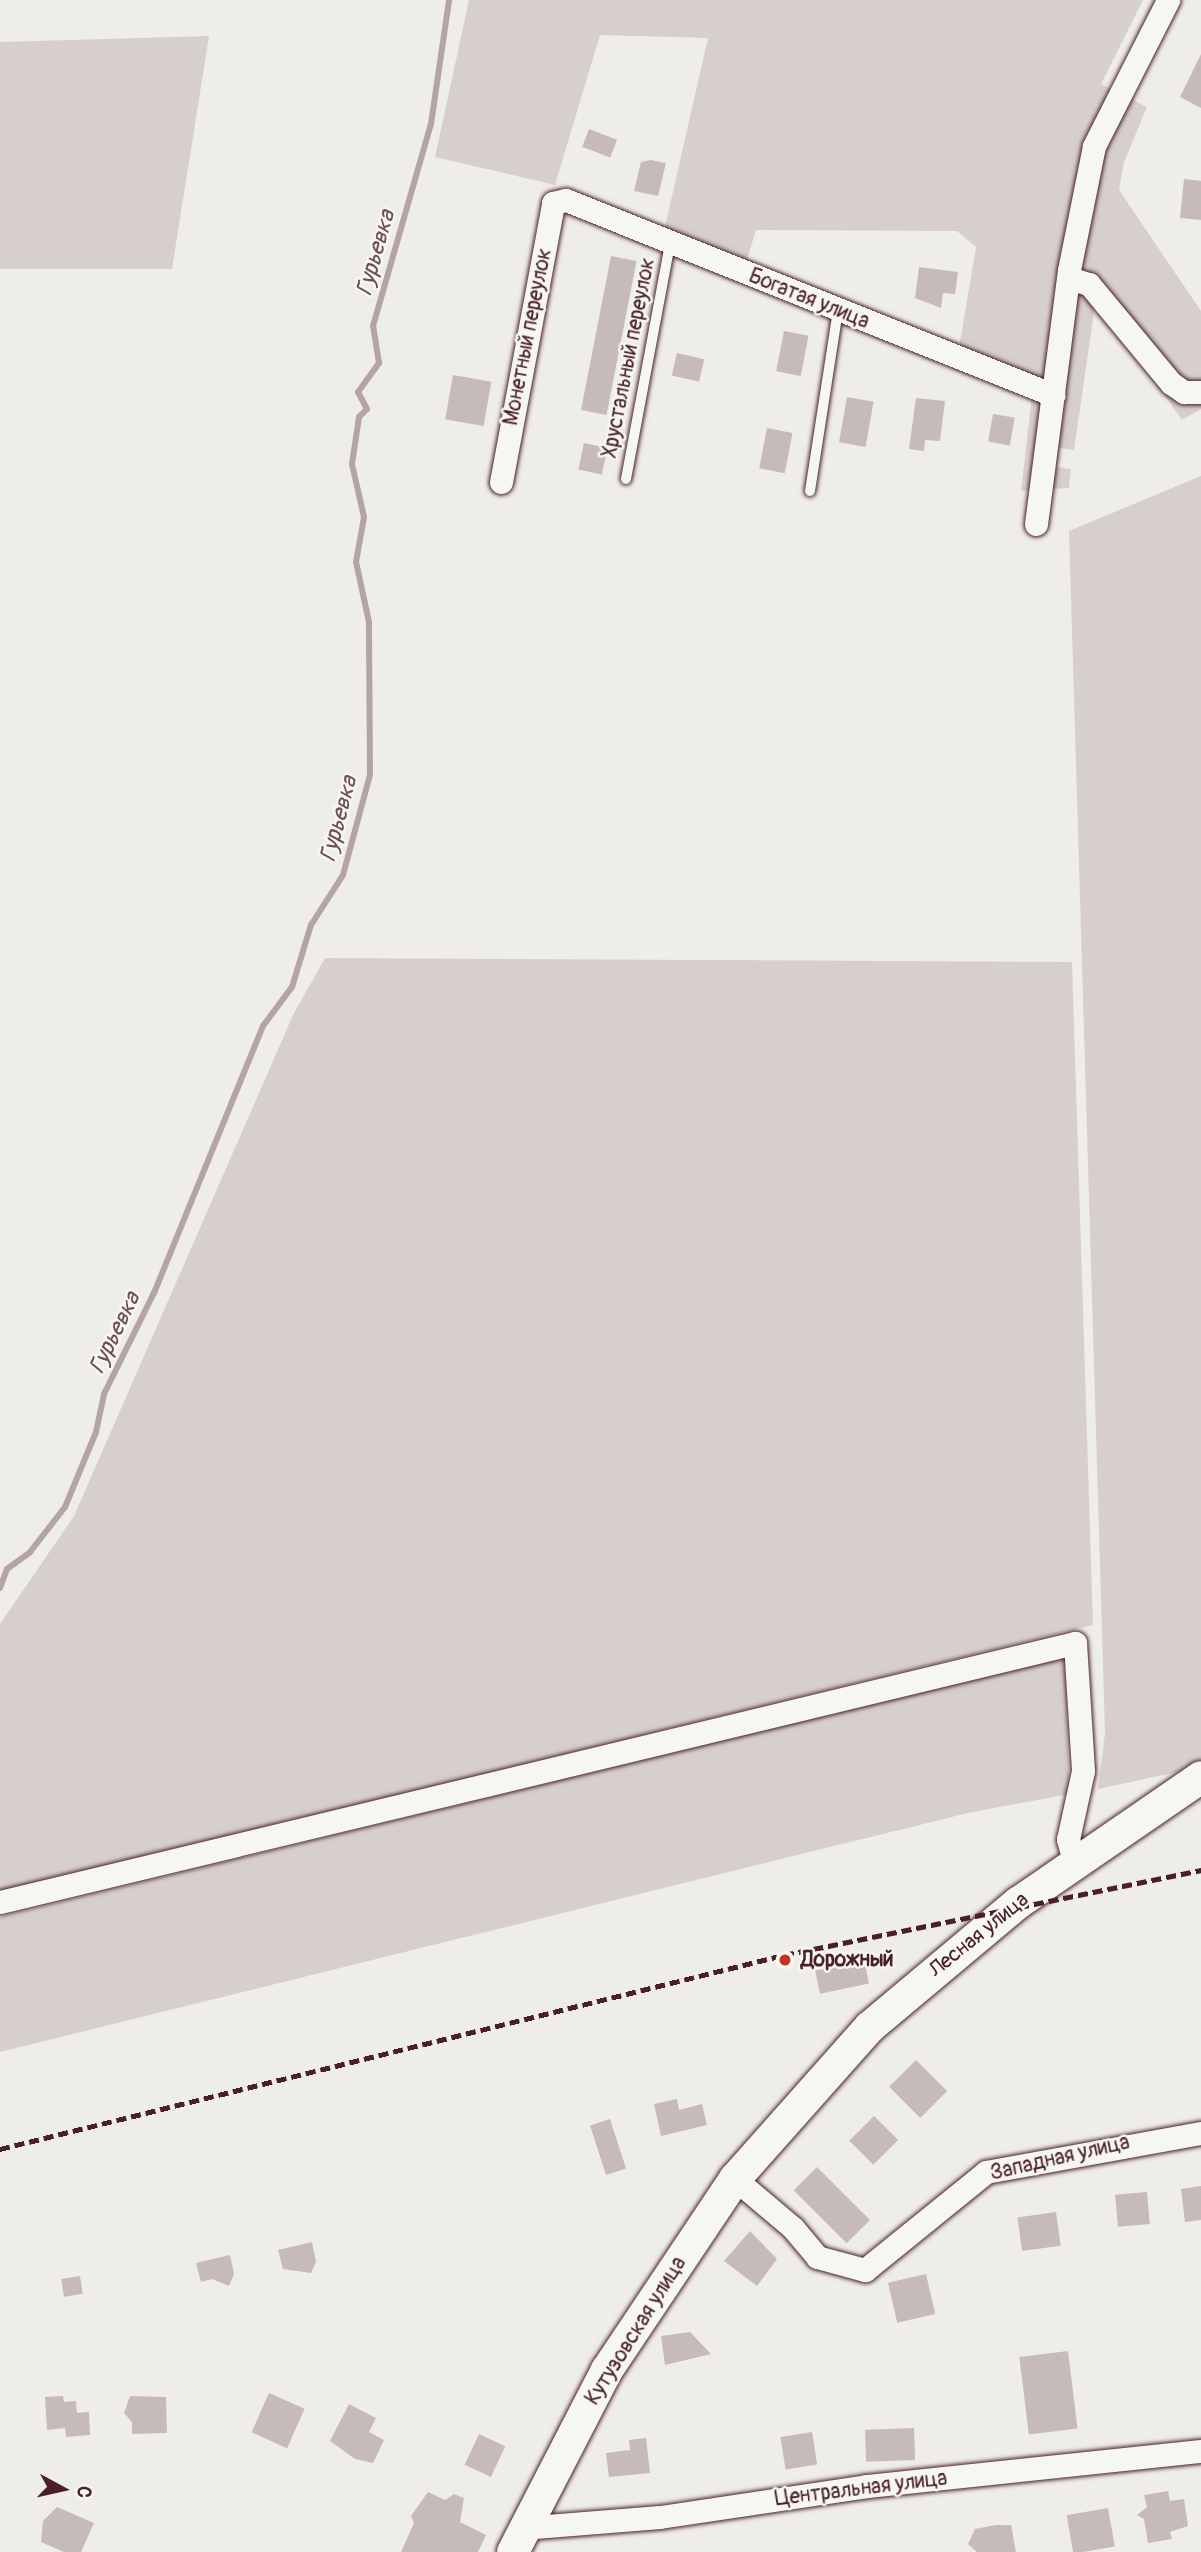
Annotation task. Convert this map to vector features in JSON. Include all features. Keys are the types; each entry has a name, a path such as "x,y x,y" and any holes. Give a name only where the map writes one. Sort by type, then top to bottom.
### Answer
{"street":[{"path":"1036,524 1069,278 1094,146 1168,0"},
{"name":"Богатая улица","path":"566,200 670,244 1053,395"},
{"name":"Монетный переулок","path":"500,482 554,203 566,200"},
{"path":"1069,278 1089,284 1171,383 1184,392 1201,392"},
{"path":"0,1902 1075,1643 1083,1771 1068,1839 1074,1861"},
{"name":"Лесная улица","path":"784,2126 879,2019 1074,1861 1201,1777"},
{"name":"Кутузовская улица","path":"517,2540 607,2370 735,2179 784,2126"},
{"name":"Западная улица","path":"735,2179 793,2228 817,2257 865,2270 935,2208 986,2172 1201,2133"},
{"name":"Центральная улица","path":"517,2540 867,2486 1201,2451"}],"lane":[{"name":"Хрустальный переулок","path":"626,479 670,244"},
{"path":"810,491 838,311"}],"shaded area":[{"path":"469,0 1143,0 1101,84 1147,107 1124,162 1119,190 1201,311 1201,409 1182,420 1096,299 1074,450 1059,448 1057,467 1071,469 1069,488 1021,491 1034,379 959,348 976,247 957,231 756,230 746,263 664,231 708,38 600,35 555,185 435,157"},
{"path":"209,36 172,269 0,269 0,42"},
{"path":"1201,476 1201,1767 1098,1789 1105,1733 1069,531"},
{"path":"325,958 1072,962 1093,1625 0,1892 0,1624 74,1516 293,1015"},
{"path":"1065,1657 1069,1794 968,1813 0,2052 0,1917"}],"building":[{"path":"1201,54 1201,108 1180,97"},
{"path":"589,129 617,140 610,157 582,147"},
{"path":"651,160 666,163 658,196 634,191 641,162"},
{"path":"1184,179 1201,181 1201,220 1180,218"},
{"path":"611,256 637,261 607,415 581,410"},
{"path":"919,267 958,272 955,294 943,293 941,308 915,298"},
{"path":"784,331 809,336 801,376 776,371"},
{"path":"677,353 704,359 699,382 672,375"},
{"path":"453,375 491,382 484,426 445,419"},
{"path":"847,397 874,402 866,447 839,442"},
{"path":"916,398 945,401 940,441 925,440 924,451 909,449"},
{"path":"993,414 1015,418 1010,445 988,442"},
{"path":"767,428 793,433 785,473 759,468"},
{"path":"584,443 607,448 602,474 578,469"},
{"path":"864,1960 869,1983 820,1994 815,1970"},
{"path":"916,2060 947,2091 920,2118 889,2087"},
{"path":"677,2099 679,2110 702,2104 707,2125 661,2136 654,2104"},
{"path":"874,2116 898,2140 873,2165 849,2141"},
{"path":"610,2119 626,2168 606,2175 590,2125"},
{"path":"817,2167 870,2220 847,2243 794,2190"},
{"path":"1201,2186 1201,2220 1185,2222 1181,2189"},
{"path":"1147,2192 1150,2224 1118,2227 1115,2195"},
{"path":"1056,2212 1061,2246 1022,2251 1017,2217"},
{"path":"750,2231 777,2259 757,2286 724,2261"},
{"path":"312,2242 316,2262 311,2273 283,2269 278,2250"},
{"path":"230,2255 234,2274 229,2286 212,2279 201,2282 196,2263"},
{"path":"926,2274 935,2314 897,2323 888,2283"},
{"path":"80,2276 83,2294 64,2297 61,2279"},
{"path":"690,2332 711,2354 665,2365 661,2336"},
{"path":"1068,2351 1078,2428 1029,2434 1019,2357"},
{"path":"269,2393 305,2409 287,2448 252,2432"},
{"path":"63,2396 64,2402 76,2401 77,2413 89,2412 90,2435 66,2437 65,2428 47,2430 45,2397"},
{"path":"130,2396 166,2397 167,2433 132,2434 132,2422 124,2413"},
{"path":"349,2404 376,2418 369,2432 384,2440 373,2463 355,2459 330,2441"},
{"path":"914,2428 915,2460 866,2462 865,2430"},
{"path":"812,2432 817,2465 786,2470 780,2437"},
{"path":"479,2434 505,2446 491,2477 465,2465"},
{"path":"646,2438 650,2473 609,2477 606,2453 630,2450 629,2440"},
{"path":"1168,2491 1170,2501 1184,2499 1188,2526 1170,2532 1172,2539 1148,2543 1144,2519 1137,2515 1147,2507 1144,2495"},
{"path":"428,2492 445,2500 454,2494 464,2498 460,2522 486,2535 478,2552 401,2552 414,2523 411,2516"},
{"path":"57,2507 94,2523 81,2552 64,2552 41,2542 43,2521"},
{"path":"1108,2508 1115,2546 1073,2552 1067,2515"},
{"path":"1011,2525 1016,2552 977,2552 968,2544 975,2529"}],"waterway":[{"name":"Гурьевка","path":"0,1588 7,1569 30,1552 65,1507 96,1432 104,1394 154,1293 263,1026 292,987 311,925 343,875 370,775 369,622 356,562 364,517 352,464 359,417 367,409 358,392 379,363 373,326 431,124 449,0"}],"railway":[{"path":"0,2149 784,1955 1201,1870"}],"place":[{"name":"Дорожный","path":"785,1960"}]}
